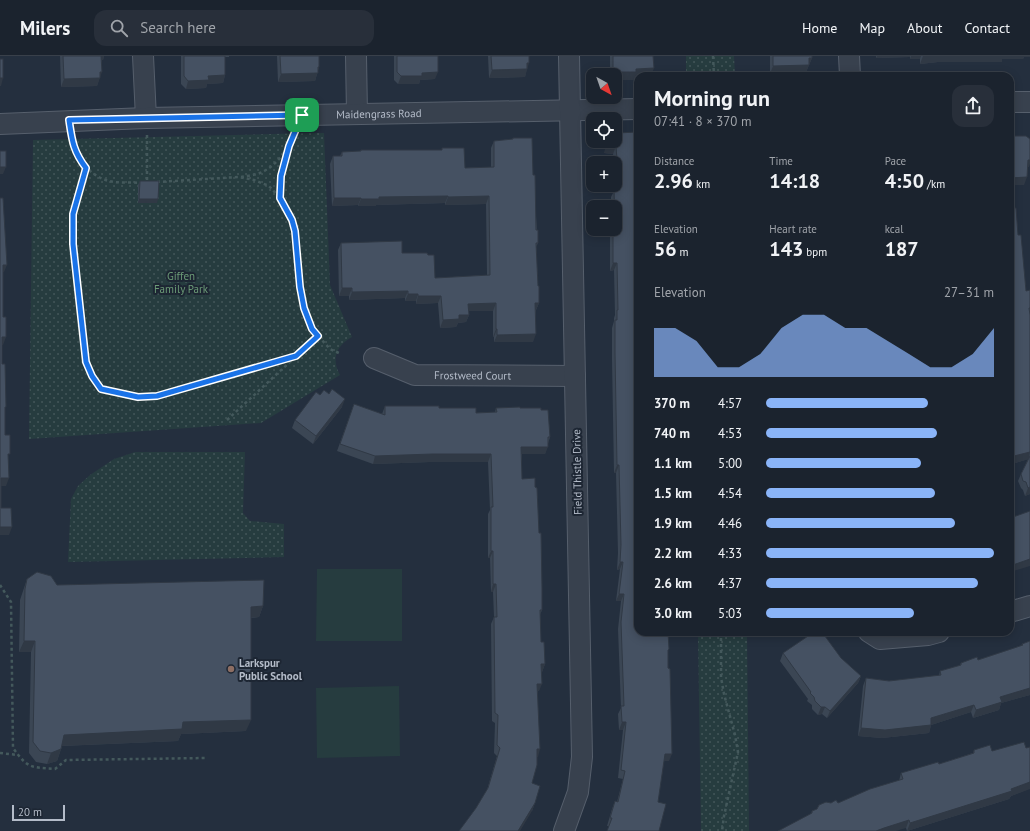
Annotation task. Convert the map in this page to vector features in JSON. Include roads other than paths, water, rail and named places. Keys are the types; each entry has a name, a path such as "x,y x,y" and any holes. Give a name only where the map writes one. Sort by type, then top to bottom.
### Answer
{"street":[{"path":"143,56 146,118"},
{"path":"356,56 357,114"},
{"name":"Field Thistle Drive","path":"564,831 578,792 582,757 569,56"},
{"path":"849,56 850,72"},
{"path":"1014,102 1030,102"},
{"name":"Maidengrass Road","path":"0,124 146,118 634,109"},
{"name":"Frostweed Court","path":"374,358 415,376 575,376"},
{"path":"1014,611 1030,606"},
{"path":"875,636 880,639 916,636"}],"place":[{"name":"Larkspur Public School","path":"231,669"}],"park label":[{"name":"Giffen Family Park","path":"181,282"}]}
